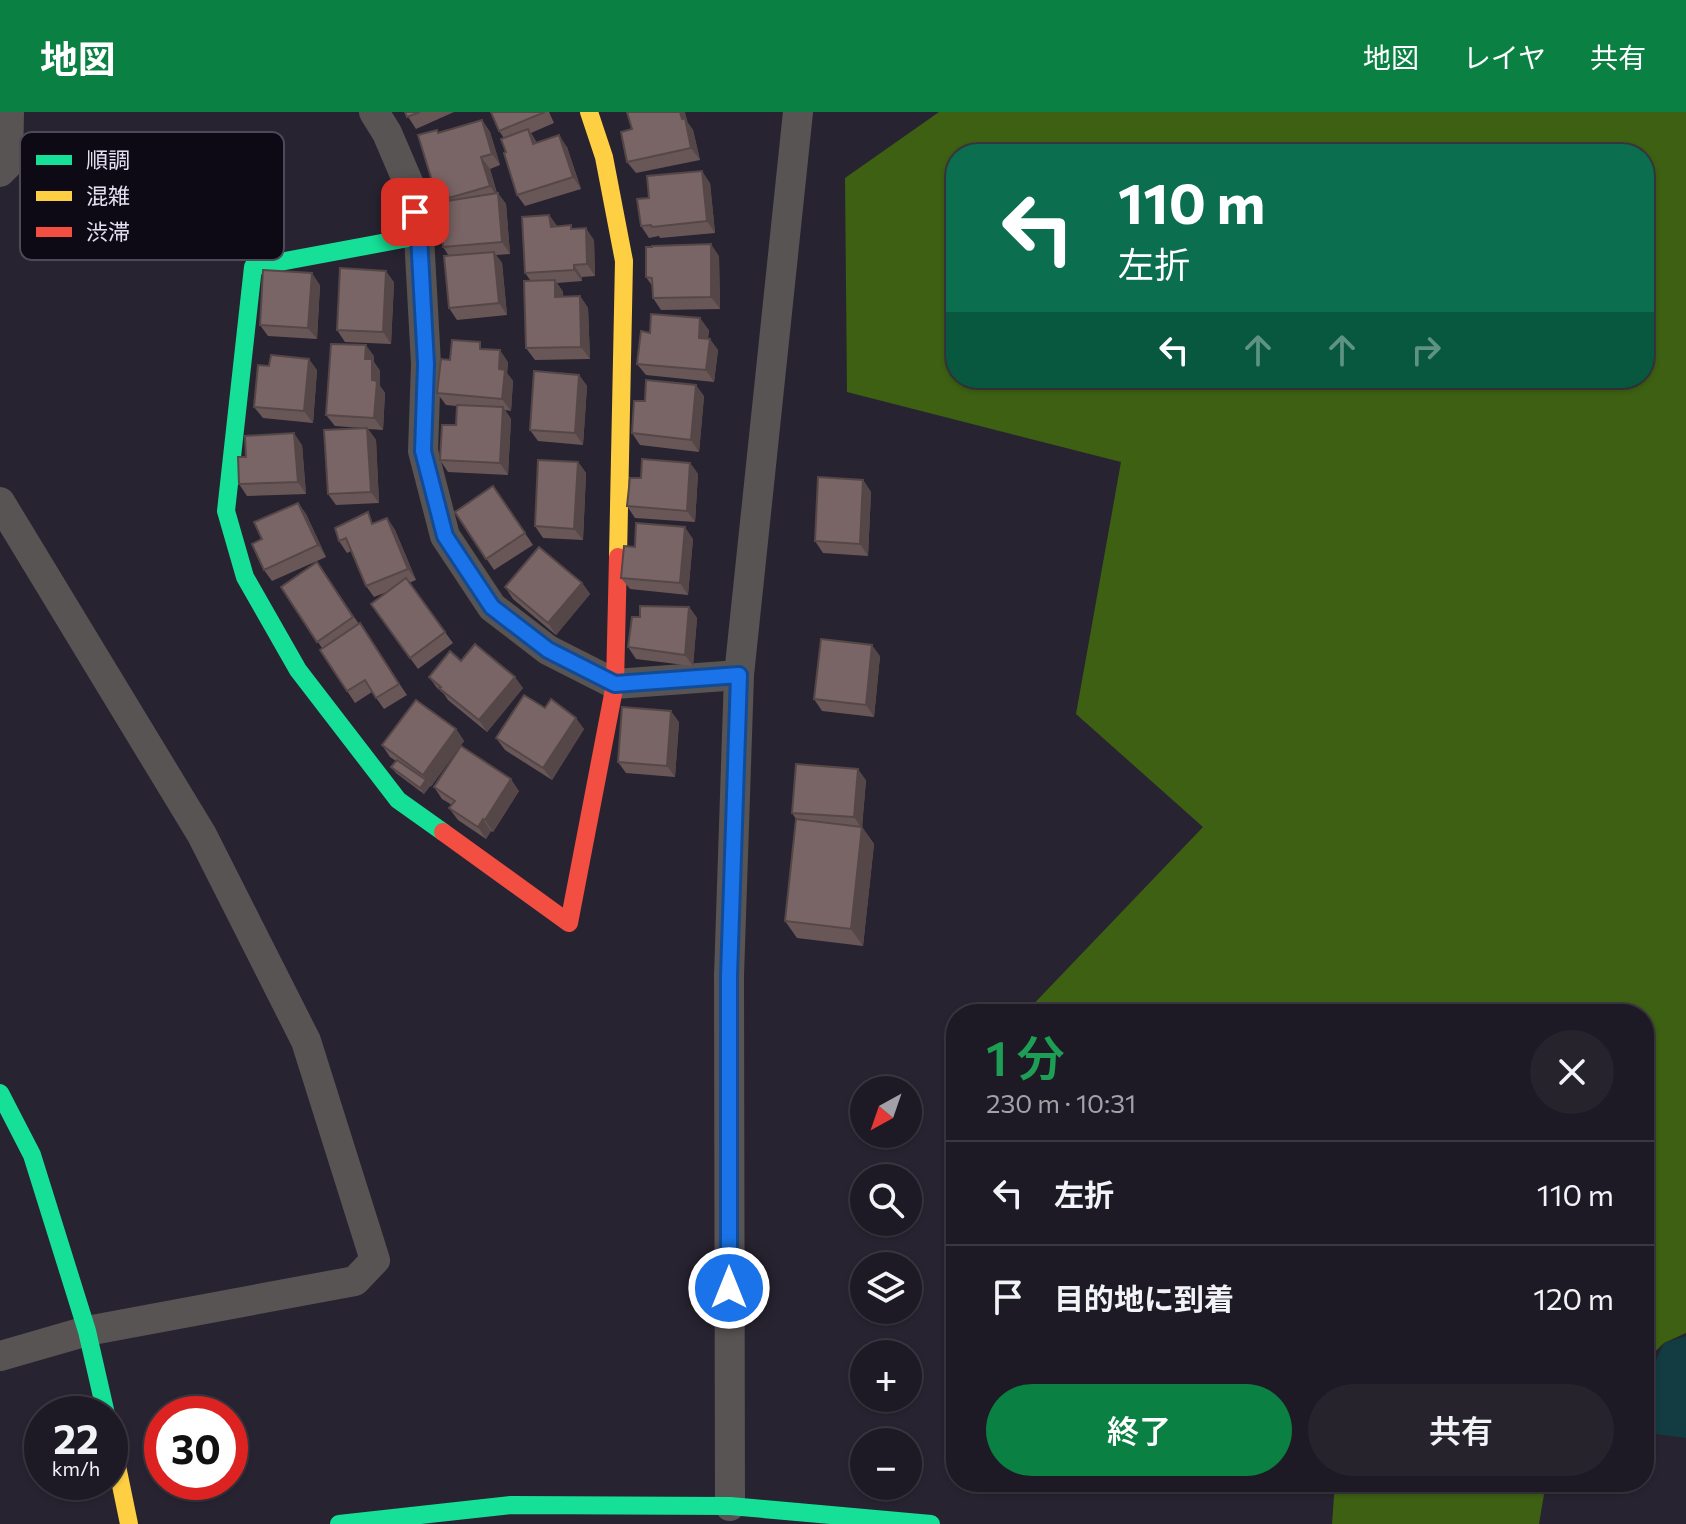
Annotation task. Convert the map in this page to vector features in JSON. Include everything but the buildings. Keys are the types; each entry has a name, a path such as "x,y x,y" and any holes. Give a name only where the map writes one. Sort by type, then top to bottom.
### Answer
{"street":[{"path":"0,172 8,164 9,112"},
{"path":"374,112 387,133 411,189 419,236 426,364 423,451 445,536 492,607 548,650 615,684 739,675"},
{"path":"419,236 253,267 226,511 245,577 298,670 398,800 569,923 615,684 624,261 604,157 589,112"},
{"path":"730,1506 729,976 739,675 798,112"},
{"path":"0,502 202,835 306,1041 375,1260 355,1281 87,1331 0,1356"},
{"path":"0,1093 32,1155 87,1331 102,1396"},
{"path":"124,1500 129,1524"},
{"path":"339,1524 511,1505 730,1506 931,1524"}],"green space":[{"path":"939,112 1686,112 1686,1333 1664,1343 1654,1352 1654,1004 1034,1004 1203,827 1076,714 1121,462 847,392 845,178"},
{"path":"1334,1492 1544,1492 1539,1524 1332,1524"}],"shaded area":[{"path":"1686,1336 1686,1438 1654,1434 1654,1364 1664,1343"}],"traffic: fast":[{"path":"419,236 253,267 226,511 245,577 298,670 398,800 443,832"},
{"path":"0,1093 32,1155 87,1331 102,1396"},
{"path":"339,1524 511,1505 730,1506 931,1524"}],"traffic: slow":[{"path":"589,112 604,157 624,261 618,557"},
{"path":"124,1500 129,1524"}],"traffic: jam":[{"path":"443,832 569,923 615,684 618,557"}],"route":[{"path":"415,212 426,364 423,451 445,536 492,607 548,650 615,684 739,675 729,976 729,1288"}]}
